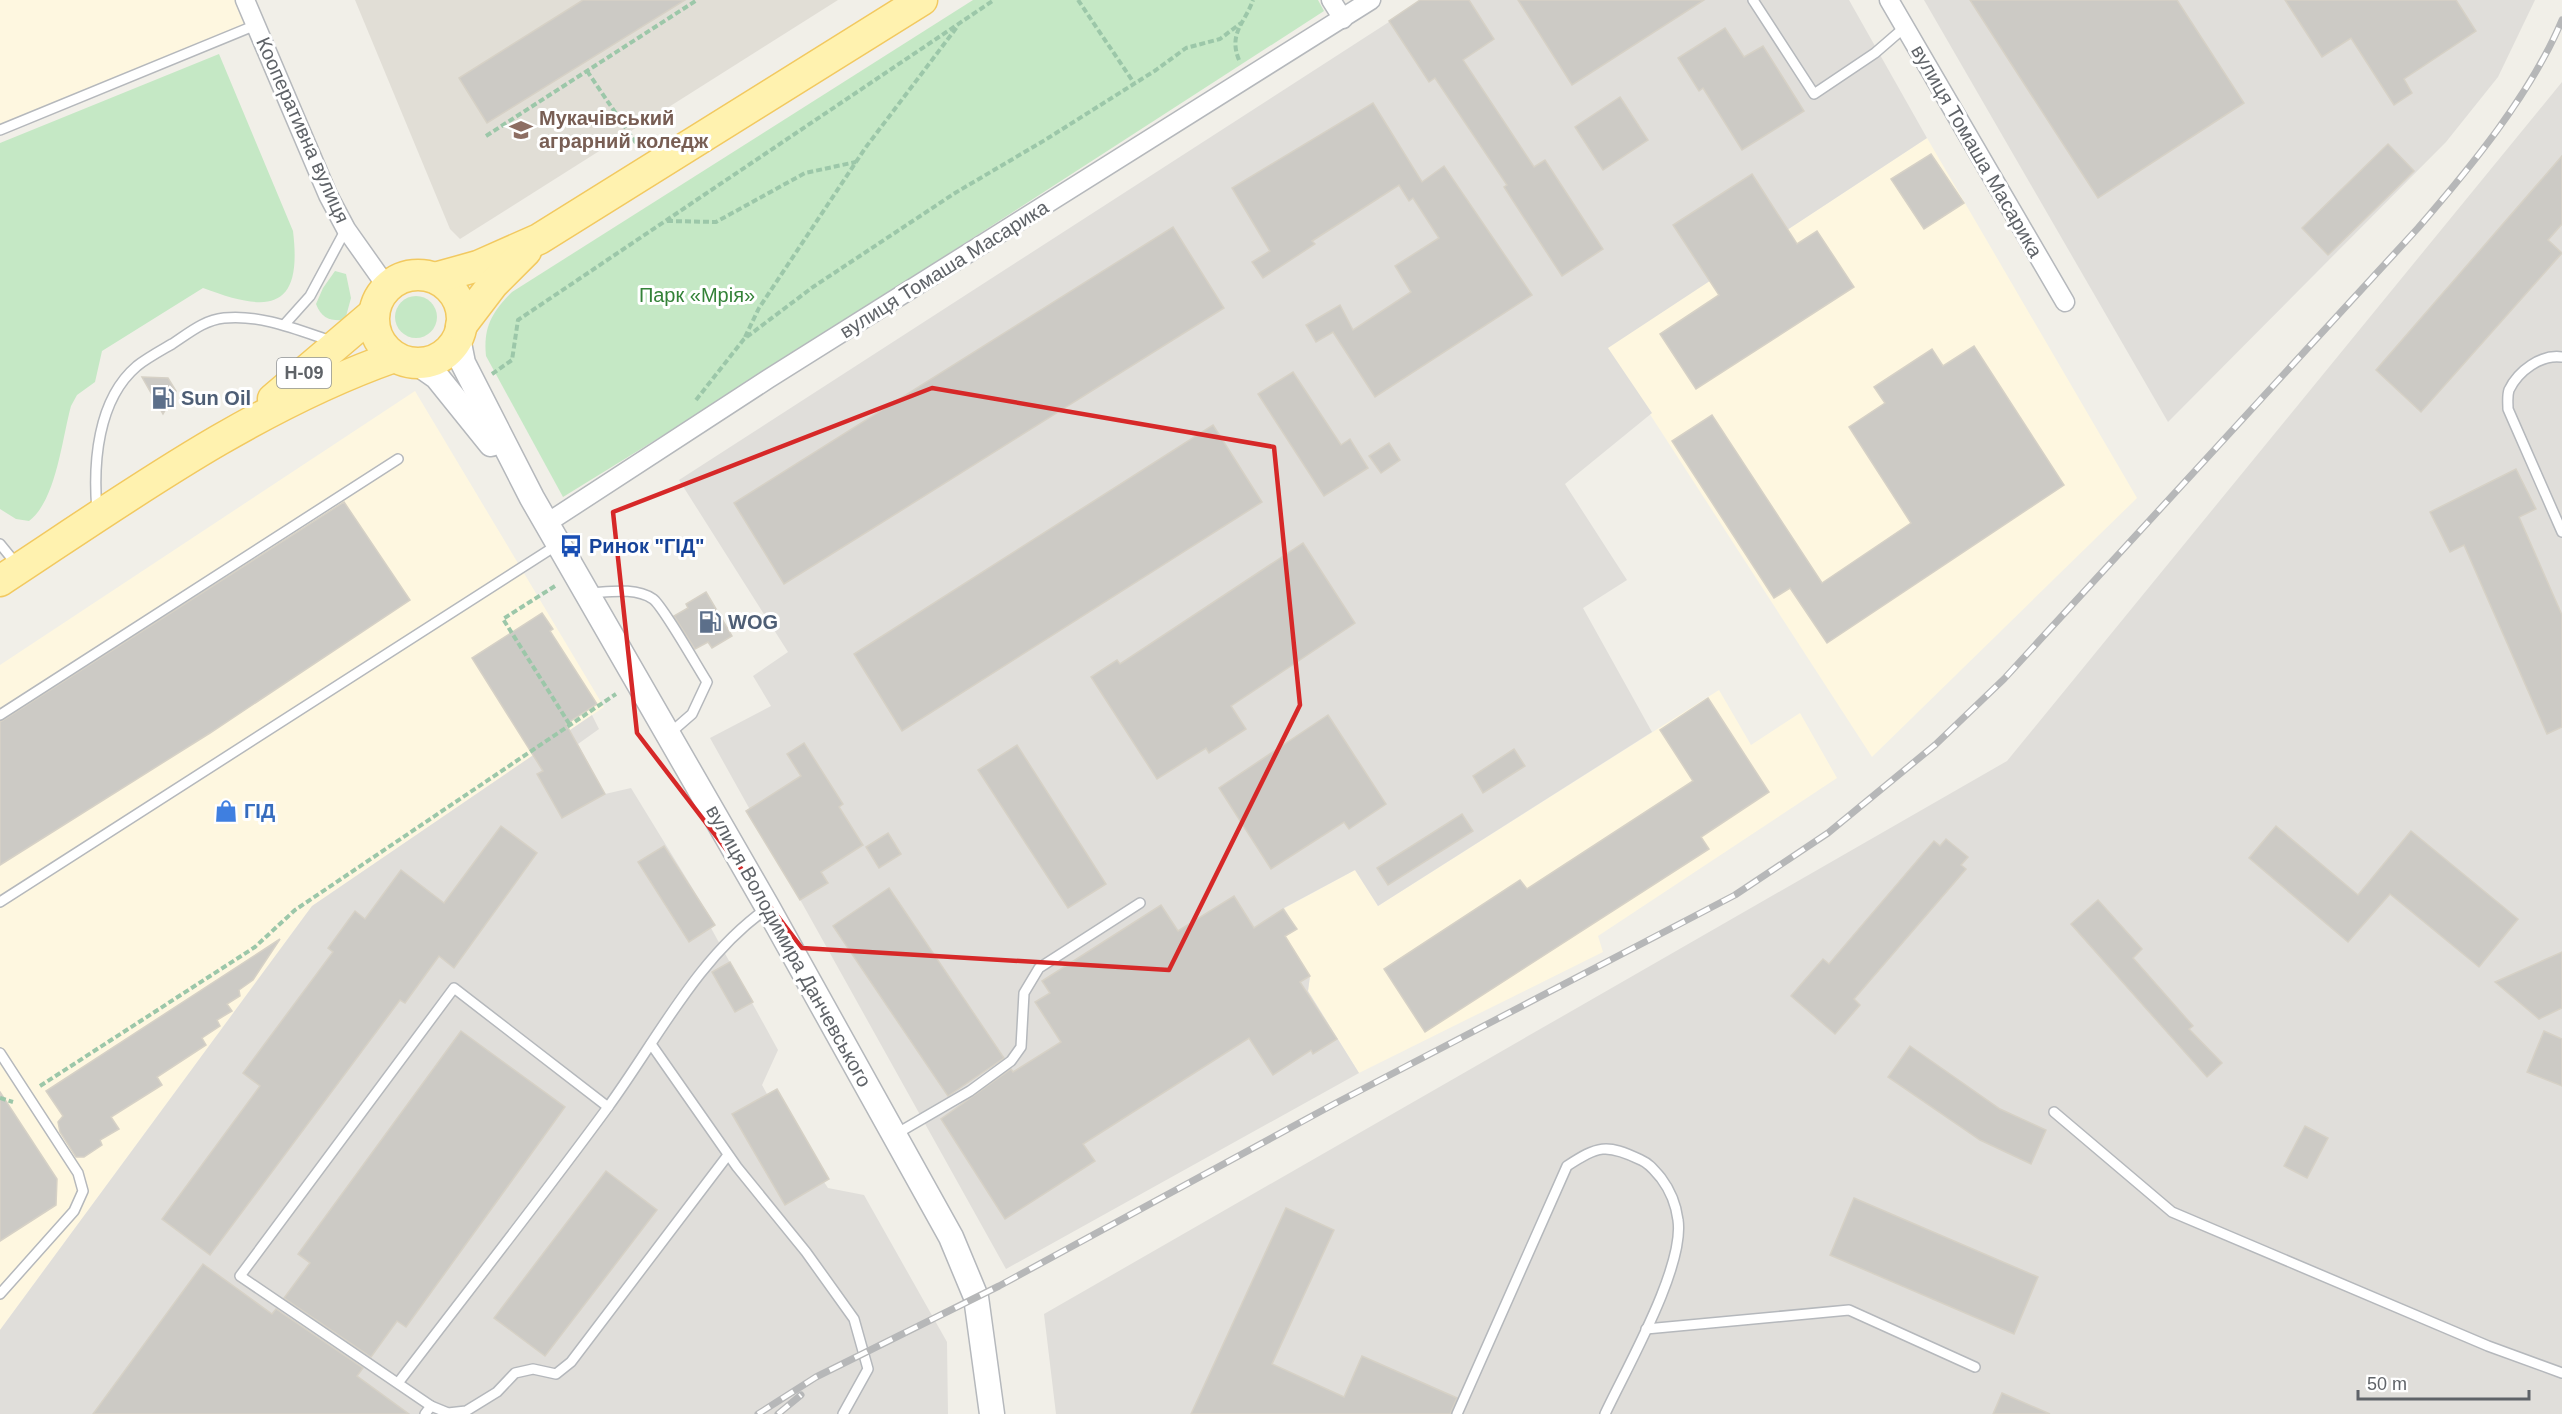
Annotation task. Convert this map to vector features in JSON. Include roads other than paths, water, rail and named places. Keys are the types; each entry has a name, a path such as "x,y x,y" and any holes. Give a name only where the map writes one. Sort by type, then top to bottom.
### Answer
{"main road":[{"name":"Н-09","path":"234,432 374,313 378,299 387,287 410,275 435,278 478,266 539,239 922,0"},
{"name":"Н-09","path":"10,575 234,432 356,370 405,360 427,362 445,354 493,284 539,239"},
{"path":"435,278 453,292 459,302 460,332"},
{"path":"374,313 378,339 405,360"}],"street":[{"name":"Кооперативна вулиця","path":"245,0 328,195 346,229 387,287"},
{"path":"1331,0 1343,19"},
{"name":"вулиця Томаша Масарика","path":"547,523 687,432 1371,0"},
{"name":"вулиця Томаша Масарика","path":"1889,0 2065,302"},
{"name":"вулиця Володимира Данчевського","path":"460,332 463,363 532,498 589,593 768,908 951,1237 976,1297 992,1414"},
{"name":"вулиця Володимира Данчевського","path":"405,360 437,377 456,398 532,498"}],"lane":[{"path":"1753,0 1814,94 1875,53 1905,27"},
{"path":"0,130 256,25"},
{"path":"284,325 310,296 346,229"},
{"path":"98,517 95,456 102,428 118,390 136,367 207,321 226,318 284,325 339,344"},
{"path":"2562,357 2537,360 2518,376 2508,392 2514,424 2562,532"},
{"path":"0,715 398,459"},
{"path":"0,544 10,575"},
{"path":"0,902 559,544"},
{"path":"589,593 622,591 638,593 655,600 707,682 692,714 669,734"},
{"path":"895,1135 970,1091 1011,1061 1021,1047 1024,993 1039,968 1140,903"},
{"path":"398,1383 608,1107 708,965 747,922 768,908"},
{"path":"608,1107 454,988 240,1276 398,1383 428,1410 448,1413 466,1411 497,1392 515,1373 533,1369 556,1374 571,1362 728,1155"},
{"path":"651,1044 728,1155 807,1252 854,1319 868,1369 843,1414"},
{"path":"0,1053 78,1173 83,1191 74,1211 0,1294"},
{"path":"2054,1112 2172,1212 2488,1346 2562,1373"},
{"path":"1457,1414 1567,1166 1595,1148 1622,1150 1649,1164 1671,1191 1679,1221 1675,1254 1662,1295 1605,1414"},
{"path":"1646,1329 1849,1310 1975,1367"}],"railway":[{"path":"758,1414 816,1377 999,1286 1336,1103 1735,895 1828,833 1935,745 2004,679 2418,228 2458,181 2517,103 2549,48 2562,20"},
{"path":"778,1414 801,1395"}],"place":[{"name":"Мукачівський аграрний коледж","path":"521,130"},
{"name":"Sun Oil","path":"163,398"},
{"name":"Ринок \"ГІД\"","path":"571,546"},
{"name":"WOG","path":"710,622"},
{"name":"ГІД","path":"226,811"}],"park label":[{"name":"Парк «Мрія»","path":"697,295"}]}
